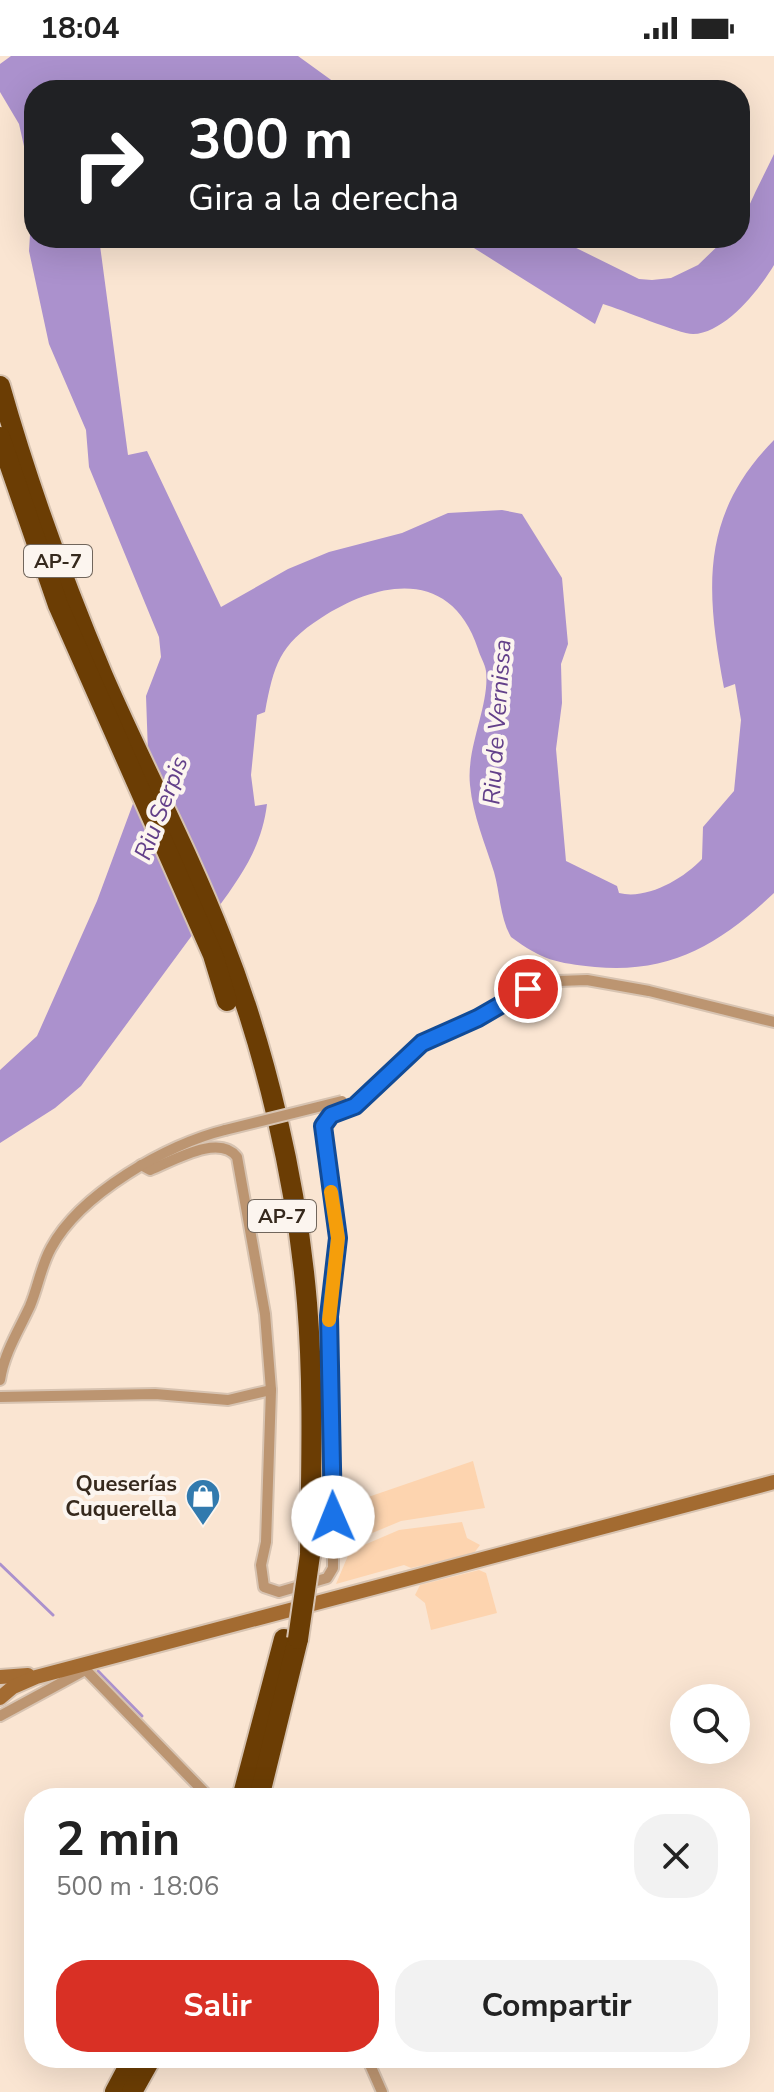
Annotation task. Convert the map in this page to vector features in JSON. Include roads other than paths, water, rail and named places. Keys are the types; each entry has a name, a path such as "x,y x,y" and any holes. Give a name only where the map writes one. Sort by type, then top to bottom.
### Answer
{"highway":[{"name":"AP-7","path":"0,386 25,472 121,735"},
{"name":"AP-7","path":"0,437 58,605 191,886 223,940 257,1052 295,1215 311,1363 304,1556 261,1788"},
{"name":"AP-7","path":"245,1788 291,1639"},
{"path":"115,2092 128,2068"},
{"path":"132,2092 145,2068"}],"main road":[{"path":"0,1677 36,1677 83,1668 774,1482"},
{"path":"0,1698 13,1687 36,1677"}],"street":[{"path":"141,1165 150,1170 217,1146 232,1150 237,1157 265,1314 271,1390 266,1542 261,1565 264,1587 279,1592 327,1578 333,1568 329,1316 338,1238 322,1132 327,1119 355,1106 370,1088 429,1038 478,1018 528,989 558,981 587,980 649,991 774,1022"},
{"path":"0,1380 11,1344 31,1303 52,1246 95,1199 141,1165 190,1140 342,1101 370,1088"},
{"path":"0,1397 155,1394 228,1400 271,1390"},
{"path":"0,1716 83,1668 146,1728 201,1788"},
{"path":"371,2068 382,2092"}],"water":[{"path":"11,56 298,56 331,80 24,80 24,146 19,124 0,92 0,64"},
{"path":"774,154 774,265 760,286 729,318 705,332 693,334 603,304 595,324 474,248 576,248 639,279 671,278 698,265 716,248 750,248 750,204"},
{"name":"Riu de Vernissa","path":"29,248 100,248 128,455 147,451 221,607 288,569 329,552 402,533 448,513 502,510 522,514 562,578 568,644 561,664 562,703 556,749 566,861 617,886 619,893 653,891 675,880 702,859 703,827 734,791 741,720 735,684 724,688 718,653 712,587 714,556 720,526 732,497 750,468 774,440 774,893 713,941 692,952 647,966 595,967 559,962 541,956 511,937 470,785 471,756 485,698 485,668 466,623 451,605 433,594 412,589 367,595 344,605 307,628 287,647 276,669 265,712 257,715 251,775 255,806 267,804 261,833 250,860 217,909 148,753 146,696 161,657 159,637 89,467 86,430 49,344"},
{"path":"134,801 193,934 81,1086 55,1108 0,1143 0,1070 37,1036 97,901"}],"waterway":[{"path":"0,1564 53,1615"},
{"path":"98,1671 142,1716"}],"place":[{"name":"Queserías Cuquerella","path":"203,1527"}],"water label":[{"name":"Riu Serpis","path":"161,808"}]}
